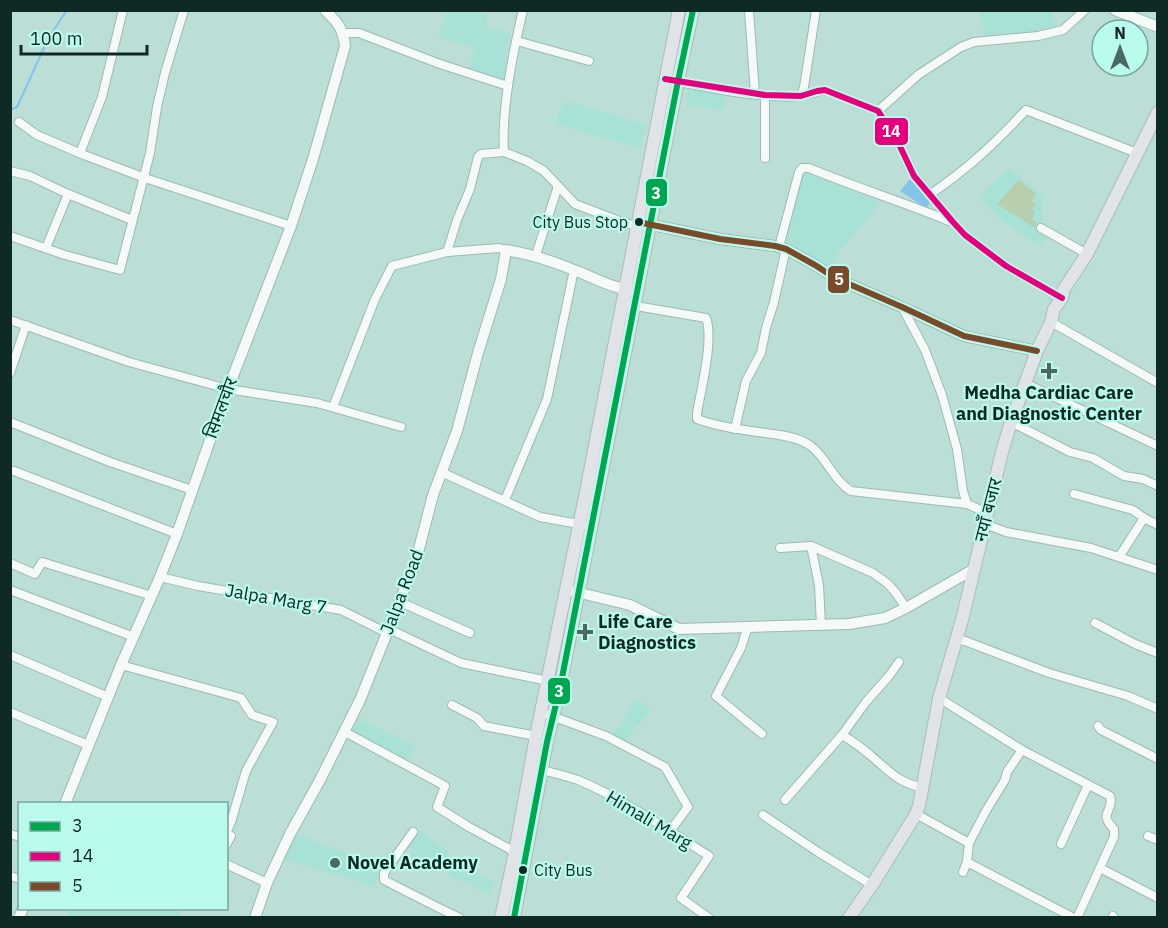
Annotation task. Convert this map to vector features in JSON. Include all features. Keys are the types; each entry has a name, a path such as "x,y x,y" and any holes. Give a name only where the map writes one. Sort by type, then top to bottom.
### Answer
{"main road":[{"path":"325,10 344,33"},
{"path":"514,918 542,770 548,681 566,590 584,525 632,290 671,80 679,10"},
{"path":"671,80 693,10"},
{"path":"1115,10 1158,27"},
{"name":"सिमलचौर","path":"66,802 177,534 228,389 291,226 342,61 345,46 344,33"},
{"name":"नयाँ बजार","path":"849,918 916,814 923,788 939,698 962,620 1002,452 1037,351 1064,289 1087,254 1158,112"},
{"path":"644,225 783,248 835,278 964,336 1037,351"},
{"path":"506,250 536,255 607,284 632,290"},
{"name":"Jalpa Road","path":"255,918 267,883 290,834 360,700 415,564 433,495 457,431 501,279 506,250"},
{"path":"501,918 536,736 547,714 578,593 584,525"},
{"path":"566,590 630,605 679,629 821,625 868,622 885,618 974,569"}],"street":[{"path":"80,153 102,97 123,10"},
{"path":"10,236 65,255 120,270 145,178 165,73 184,10"},
{"path":"504,152 503,138 508,86 523,10"},
{"path":"749,10 755,94"},
{"path":"801,96 816,10"},
{"path":"879,111 918,75 960,47 974,42 1038,36 1064,30 1085,10"},
{"path":"344,33 359,33 440,64 508,86"},
{"path":"517,41 589,61"},
{"path":"671,80 765,95 801,96 825,90 879,111 897,140 914,176 952,222 965,235 1006,266 1062,298"},
{"path":"765,95 765,158"},
{"path":"929,195 953,179 993,145 1026,110 1137,153"},
{"path":"20,122 37,135 145,178 291,226"},
{"path":"447,252 470,189 478,157 481,154 504,152 526,161 544,171 575,204 622,222 644,225"},
{"path":"735,429 746,381 761,353 774,302 799,172 802,168 809,168 952,222"},
{"path":"10,171 30,176 132,220"},
{"path":"536,255 558,186"},
{"path":"46,248 68,194"},
{"path":"1041,228 1087,254"},
{"path":"333,407 375,299 392,267 447,252 499,248 506,250"},
{"path":"505,500 547,399 574,270"},
{"path":"629,305 706,318 708,324 707,352 697,419 735,429 788,436 808,444 851,491 967,504 1006,532 1091,548 1158,570"},
{"path":"902,307 925,350 942,394 957,450 967,504"},
{"path":"10,320 129,362 228,389 333,407 401,427"},
{"path":"1051,322 1158,383"},
{"path":"10,373 26,325"},
{"path":"1025,383 1158,446"},
{"path":"10,422 110,462 192,490"},
{"path":"1011,422 1070,452 1093,458 1124,476 1143,479 1158,486"},
{"path":"14,471 177,534"},
{"path":"441,472 540,517 584,525"},
{"path":"1074,494 1133,510 1143,519 1158,525"},
{"path":"1119,557 1143,519"},
{"path":"811,546 819,585 821,625"},
{"path":"780,548 811,546 873,573 892,588 906,608"},
{"path":"10,563 35,574 42,562 152,596"},
{"name":"Jalpa Marg 7","path":"160,577 220,590 341,610 461,663 548,681"},
{"path":"10,590 134,637"},
{"path":"400,602 470,633"},
{"path":"1095,623 1158,653"},
{"path":"748,626 741,648 716,696 762,734"},
{"path":"956,639 1049,673 1128,696 1158,709"},
{"path":"10,655 108,697"},
{"path":"785,800 842,735 899,662"},
{"path":"121,665 241,698 252,715 273,722 246,771 228,829"},
{"path":"939,698 1022,750 1112,799 1106,818 1115,833 1076,918 967,862"},
{"path":"452,705 477,718 484,726 536,736"},
{"path":"10,712 88,745"},
{"path":"547,714 606,736 666,767 688,807 670,831"},
{"path":"1098,726 1158,759"},
{"path":"345,732 446,786 436,807 515,852"},
{"path":"842,735 869,754 890,774 909,785 923,788"},
{"path":"963,872 967,862 969,843 1005,780 1007,772 1022,750"},
{"name":"Himali Marg","path":"542,770 576,779 604,792 709,856 681,898 709,918"},
{"path":"1061,844 1088,785"},
{"path":"916,814 969,843"},
{"path":"763,815 872,885"},
{"path":"413,832 384,873 384,880 460,918"},
{"path":"1148,836 1158,840"},
{"path":"228,865 267,883"},
{"path":"1100,868 1158,898"}],"shaded area":[{"path":"447,11 468,11 488,15 486,28 510,33 503,81 469,73 474,48 438,37"},
{"path":"978,11 1055,11 1052,13 1059,32 985,43 984,30"},
{"path":"689,88 726,92 724,110 687,105"},
{"path":"566,101 647,125 639,148 556,124 558,114"},
{"path":"1008,168 1041,193 1042,223 1037,230 1046,237 1041,245 1002,220 982,201 983,194"},
{"path":"804,171 878,200 875,211 842,249 840,248 830,270 783,244 790,210"},
{"path":"1018,180 1036,193 1032,201 1036,205 1032,209 1035,212 1032,219 1037,223 1035,228 997,204"},
{"path":"636,699 651,710 624,741 613,736"},
{"path":"358,719 416,746 407,764 351,734"},
{"path":"417,829 448,851 448,856 495,883 488,894 458,879 455,881 446,871 437,866 410,856 412,848 405,845"},
{"name":"Novel Academy","path":"293,833 384,867 373,886 282,859"},
{"path":"70,910 179,910 181,916 179,918 67,917"}],"water":[{"path":"911,178 930,203 926,208 900,191"}],"waterway":[{"path":"10,110 17,107 48,39 67,10"}],"transit line":[{"name":"3","path":"514,918 693,10"},
{"name":"14","path":"665,79 765,95 801,96 825,90 878,111 897,140 914,176 965,235 1006,266 1062,298"},
{"name":"5","path":"638,222 720,239 786,249 835,278 964,336 1037,351"}],"place":[{"name":"City Bus Stop","path":"639,222"},
{"name":"Medha Cardiac Care and Diagnostic Center","path":"1049,371"},
{"name":"Life Care Diagnostics","path":"585,632"},
{"name":"Novel Academy","path":"335,863"},
{"name":"City Bus","path":"523,870"}]}
